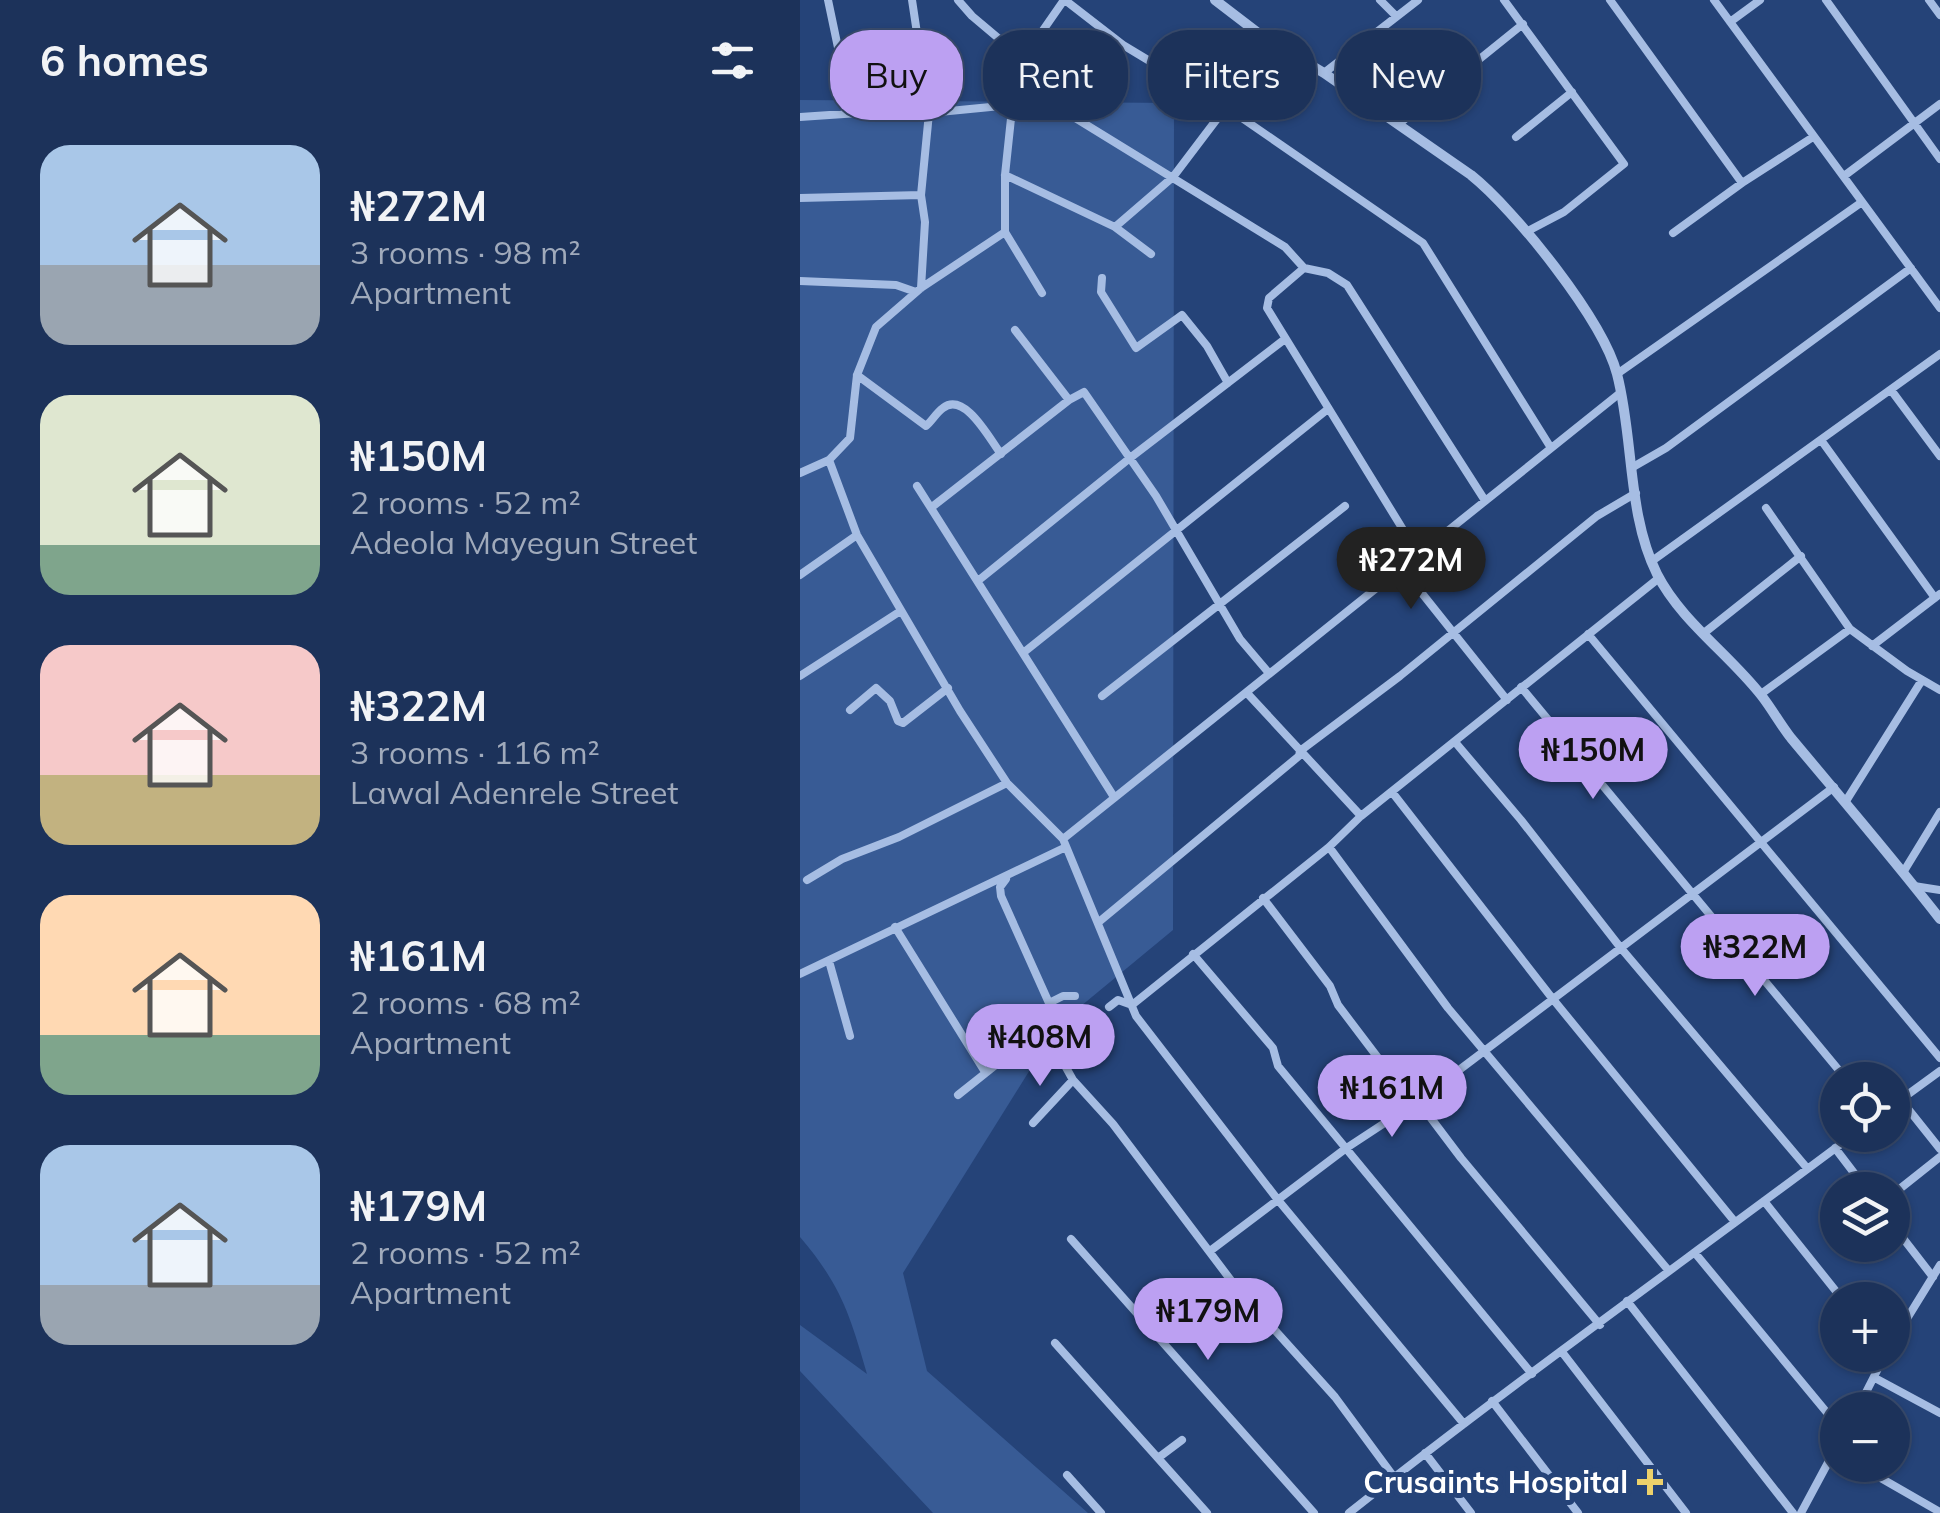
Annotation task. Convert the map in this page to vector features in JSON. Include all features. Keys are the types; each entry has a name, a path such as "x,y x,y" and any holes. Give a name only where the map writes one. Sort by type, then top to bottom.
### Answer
{"street":[{"path":"828,0 834,30"},
{"path":"912,0 916,30"},
{"path":"958,0 989,30"},
{"path":"1044,30 1065,0 1148,60"},
{"path":"1215,0 1254,30"},
{"path":"1380,0 1396,16"},
{"path":"1324,73 1418,0"},
{"path":"1504,0 1624,164 1564,212 1526,232"},
{"path":"1610,0 1742,182"},
{"path":"1714,0 1940,308"},
{"path":"1730,22 1760,0"},
{"path":"1826,0 1940,159"},
{"path":"1929,0 1940,15"},
{"path":"1399,124 1523,24"},
{"path":"1316,68 1489,189 1578,300 1617,374 1636,493 1659,578 1760,694 1940,920"},
{"path":"1516,137 1572,92"},
{"path":"1844,176 1940,104"},
{"path":"800,117 830,114"},
{"path":"919,290 925,222 921,195 928,120"},
{"path":"1010,120 1005,232 1042,293"},
{"path":"1079,120 1285,247 1304,268 1337,278 1356,295 1484,499"},
{"path":"1115,227 1173,177 1216,120"},
{"path":"1245,120 1423,243 1551,448"},
{"path":"1672,233 1813,137"},
{"path":"1005,175 1115,227 1151,254"},
{"path":"800,198 921,195"},
{"path":"1617,374 1862,202"},
{"path":"800,474 829,460 850,438 857,375 876,327 919,290 1005,232"},
{"path":"1304,268 1267,303 1285,339 1418,554"},
{"path":"1633,467 1666,448 1911,268"},
{"path":"1102,278 1100,292 1136,348 1182,314 1228,382"},
{"path":"800,281 896,285 919,290"},
{"path":"1016,330 1070,400"},
{"path":"979,580 1285,339"},
{"path":"1652,561 1940,354"},
{"path":"857,375 926,426 946,406 957,404 970,412 1001,454"},
{"path":"1891,390 1940,456"},
{"path":"932,506 1084,392 1130,458 1240,640 1268,672"},
{"path":"800,974 895,926 1009,876 1065,843 1114,797 1247,693 1268,672 1620,393"},
{"path":"1023,653 1328,409"},
{"path":"1821,440 1938,596 1872,646"},
{"path":"829,460 857,535 899,612 1007,783 1065,843 1145,1028 1278,1200 1464,1424"},
{"path":"918,486 1114,797"},
{"path":"1100,921 1251,798 1300,752 1597,516 1636,493"},
{"path":"1102,696 1345,506"},
{"path":"1766,508 1850,629 1940,690"},
{"path":"800,575 857,535"},
{"path":"1704,633 1801,556"},
{"path":"1401,567 1506,700"},
{"path":"1132,1005 1659,578"},
{"path":"800,676 899,612"},
{"path":"1760,694 1850,629"},
{"path":"1588,634 1940,1058"},
{"path":"1846,801 1922,680"},
{"path":"1521,687 1832,1062"},
{"path":"850,710 876,688 890,700 898,720 903,722 948,688"},
{"path":"1247,693 1362,816"},
{"path":"1455,742 1807,1168"},
{"path":"807,880 842,859 899,837 1007,783"},
{"path":"1210,1251 1345,1149 1418,1101 1834,788"},
{"path":"1392,792 1552,998 1735,1222"},
{"path":"1904,871 1940,812"},
{"path":"1328,846 1418,970 1670,1271"},
{"path":"958,1095 1051,1021 1049,1003 1001,896 1000,888 1009,876"},
{"path":"1914,886 1940,890"},
{"path":"1263,898 1388,1070 1418,1101 1460,1158 1600,1325"},
{"path":"895,926 985,1072"},
{"path":"1193,954 1273,1048 1278,1066 1532,1374"},
{"path":"829,961 850,1036"},
{"path":"1049,1003 1063,996 1075,996"},
{"path":"1109,1007 1118,1000 1132,1005"},
{"path":"1044,1028 1073,1080 1113,1124 1236,1287 1334,1397 1394,1477"},
{"path":"1910,1093 1940,1071"},
{"path":"1034,1123 1073,1080"},
{"path":"1910,1117 1940,1149"},
{"path":"1349,1513 1492,1400 1600,1325 1829,1152"},
{"path":"1838,1152 1853,1172"},
{"path":"1910,1181 1940,1157"},
{"path":"1764,1201 1829,1282"},
{"path":"1071,1239 1314,1513"},
{"path":"1910,1247 1934,1278"},
{"path":"1694,1254 1820,1404"},
{"path":"1910,1315 1940,1265"},
{"path":"1628,1302 1797,1513 1820,1475"},
{"path":"1054,1343 1207,1513"},
{"path":"1562,1352 1686,1513"},
{"path":"1867,1392 1878,1372"},
{"path":"1875,1378 1940,1413"},
{"path":"1492,1400 1578,1513"},
{"path":"1158,1458 1182,1440"},
{"path":"1425,1453 1472,1513"},
{"path":"1068,1474 1100,1513"},
{"path":"1888,1482 1940,1512"},
{"path":"1360,1505 1366,1513"}],"shaded area":[{"path":"800,100 830,100 830,120 963,120 963,101 983,101 983,120 1128,120 1128,103 1148,103 1148,120 1174,120 1173,930 1058,1025 903,1273 927,1371 1088,1513 933,1513 800,1371 800,1325 867,1374 842,1301 800,1237"}],"place":[{"name":"Crusaints Hospital","path":"1650,1482"}]}
